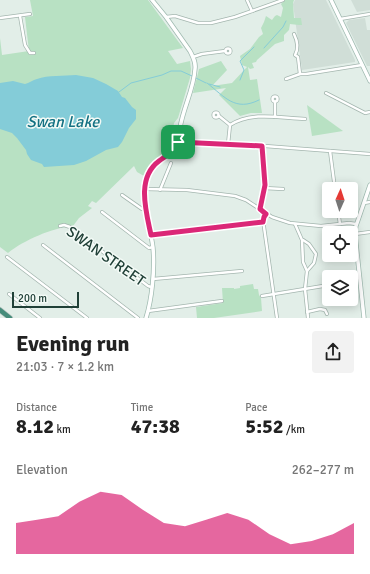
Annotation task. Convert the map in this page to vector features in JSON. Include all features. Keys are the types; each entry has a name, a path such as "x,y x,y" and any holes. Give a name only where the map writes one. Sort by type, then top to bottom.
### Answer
{"highway":[{"path":"0,310 10,318"}],"main road":[{"path":"146,318 152,287 153,248 146,209 146,181 152,168 176,148 182,118 194,77 195,67 193,57 166,17 152,0"},
{"path":"331,0 370,81"},
{"path":"357,224 370,185"},
{"path":"358,262 364,318"}],"street":[{"path":"247,0 252,11"},
{"path":"166,17 180,16 194,22 203,23 235,17 283,0"},
{"path":"0,18 30,14"},
{"path":"340,19 370,14"},
{"path":"20,16 26,48 30,53 34,53"},
{"path":"294,34 298,50 295,55 298,57 300,74"},
{"path":"193,57 202,54 225,51"},
{"path":"286,79 300,74 362,66"},
{"path":"364,70 370,69"},
{"path":"326,93 365,113 370,112"},
{"path":"274,117 275,102"},
{"path":"219,116 230,125"},
{"path":"230,125 248,117 257,116 305,119"},
{"path":"228,144 230,125"},
{"path":"178,142 262,146 370,154"},
{"path":"260,209 264,188 262,146"},
{"path":"330,151 334,182"},
{"path":"160,190 171,163"},
{"path":"264,188 283,189"},
{"path":"145,189 187,190 227,194 240,198 266,214 281,221 295,224 321,226 357,224"},
{"path":"122,195 142,209 146,209"},
{"path":"364,203 370,202"},
{"path":"102,212 150,248 153,248"},
{"path":"266,214 263,222 277,318"},
{"path":"339,218 340,224"},
{"path":"151,235 263,222"},
{"path":"295,224 302,240 303,262 307,271 305,289 308,318"},
{"name":"SWAN STREET","path":"60,226 64,225 70,227 148,286 152,287"},
{"path":"358,234 370,232"},
{"path":"302,240 309,244 316,254 314,263 307,271"},
{"path":"43,245 138,318"},
{"path":"7,256 87,318"},
{"path":"152,279 242,271"},
{"path":"262,296 322,286"},
{"path":"9,294 40,318"},
{"path":"148,311 222,302"},
{"path":"307,312 322,309 325,310 327,314"}],"shaded area":[{"path":"295,0 326,0 355,62 302,70 293,4"},
{"path":"351,0 370,0 370,10 357,12"},
{"path":"365,18 367,30 370,30 370,66 367,66 346,23 349,20"}],"green space":[{"path":"30,0 148,0 183,48 168,51 177,64 190,61 191,69 190,78 178,118 174,123 173,129 176,133 173,147 149,165 144,176 137,172 134,166 96,203 92,201 88,206 92,208 79,218 73,226 56,229 39,235 8,253 0,247 0,38 2,55 29,51 25,17 33,16"},
{"path":"285,0 294,0 294,18 301,18 302,25 290,24 289,30 284,35 284,41 275,44 256,62 252,63 254,68 250,69 248,67 250,80 257,79 262,113 251,113 240,116 219,95 226,88 193,93 199,69 221,61 227,70 212,86 232,83 247,67 242,65 240,56 250,49 263,34 261,28 266,16 272,20 277,15 281,17 283,8 281,4"},
{"path":"307,105 343,131 312,136"},
{"path":"253,284 254,289 258,289 261,298 262,311 214,318 197,318 196,307 223,303 222,288 234,289 240,288 240,286"}],"water":[{"name":"Swan Lake","path":"76,75 93,78 118,91 122,97 125,98 136,110 136,119 118,147 106,150 86,161 74,165 44,167 42,164 31,160 26,150 12,133 0,129 0,83 13,81 25,84 36,79 46,77"}],"waterway":[{"path":"264,48 283,27 286,21"},
{"path":"240,80 244,70 240,61 254,47"},
{"path":"119,92 131,83 162,75 171,71 181,71 192,76"},
{"path":"196,78 206,83"},
{"path":"207,83 225,98 237,104 251,103 259,100"},
{"path":"209,84 220,87"}],"route":[{"path":"178,142 262,146 265,185 260,209 266,214 263,222 151,235 145,201 146,181 152,168 176,148 178,142"}]}
